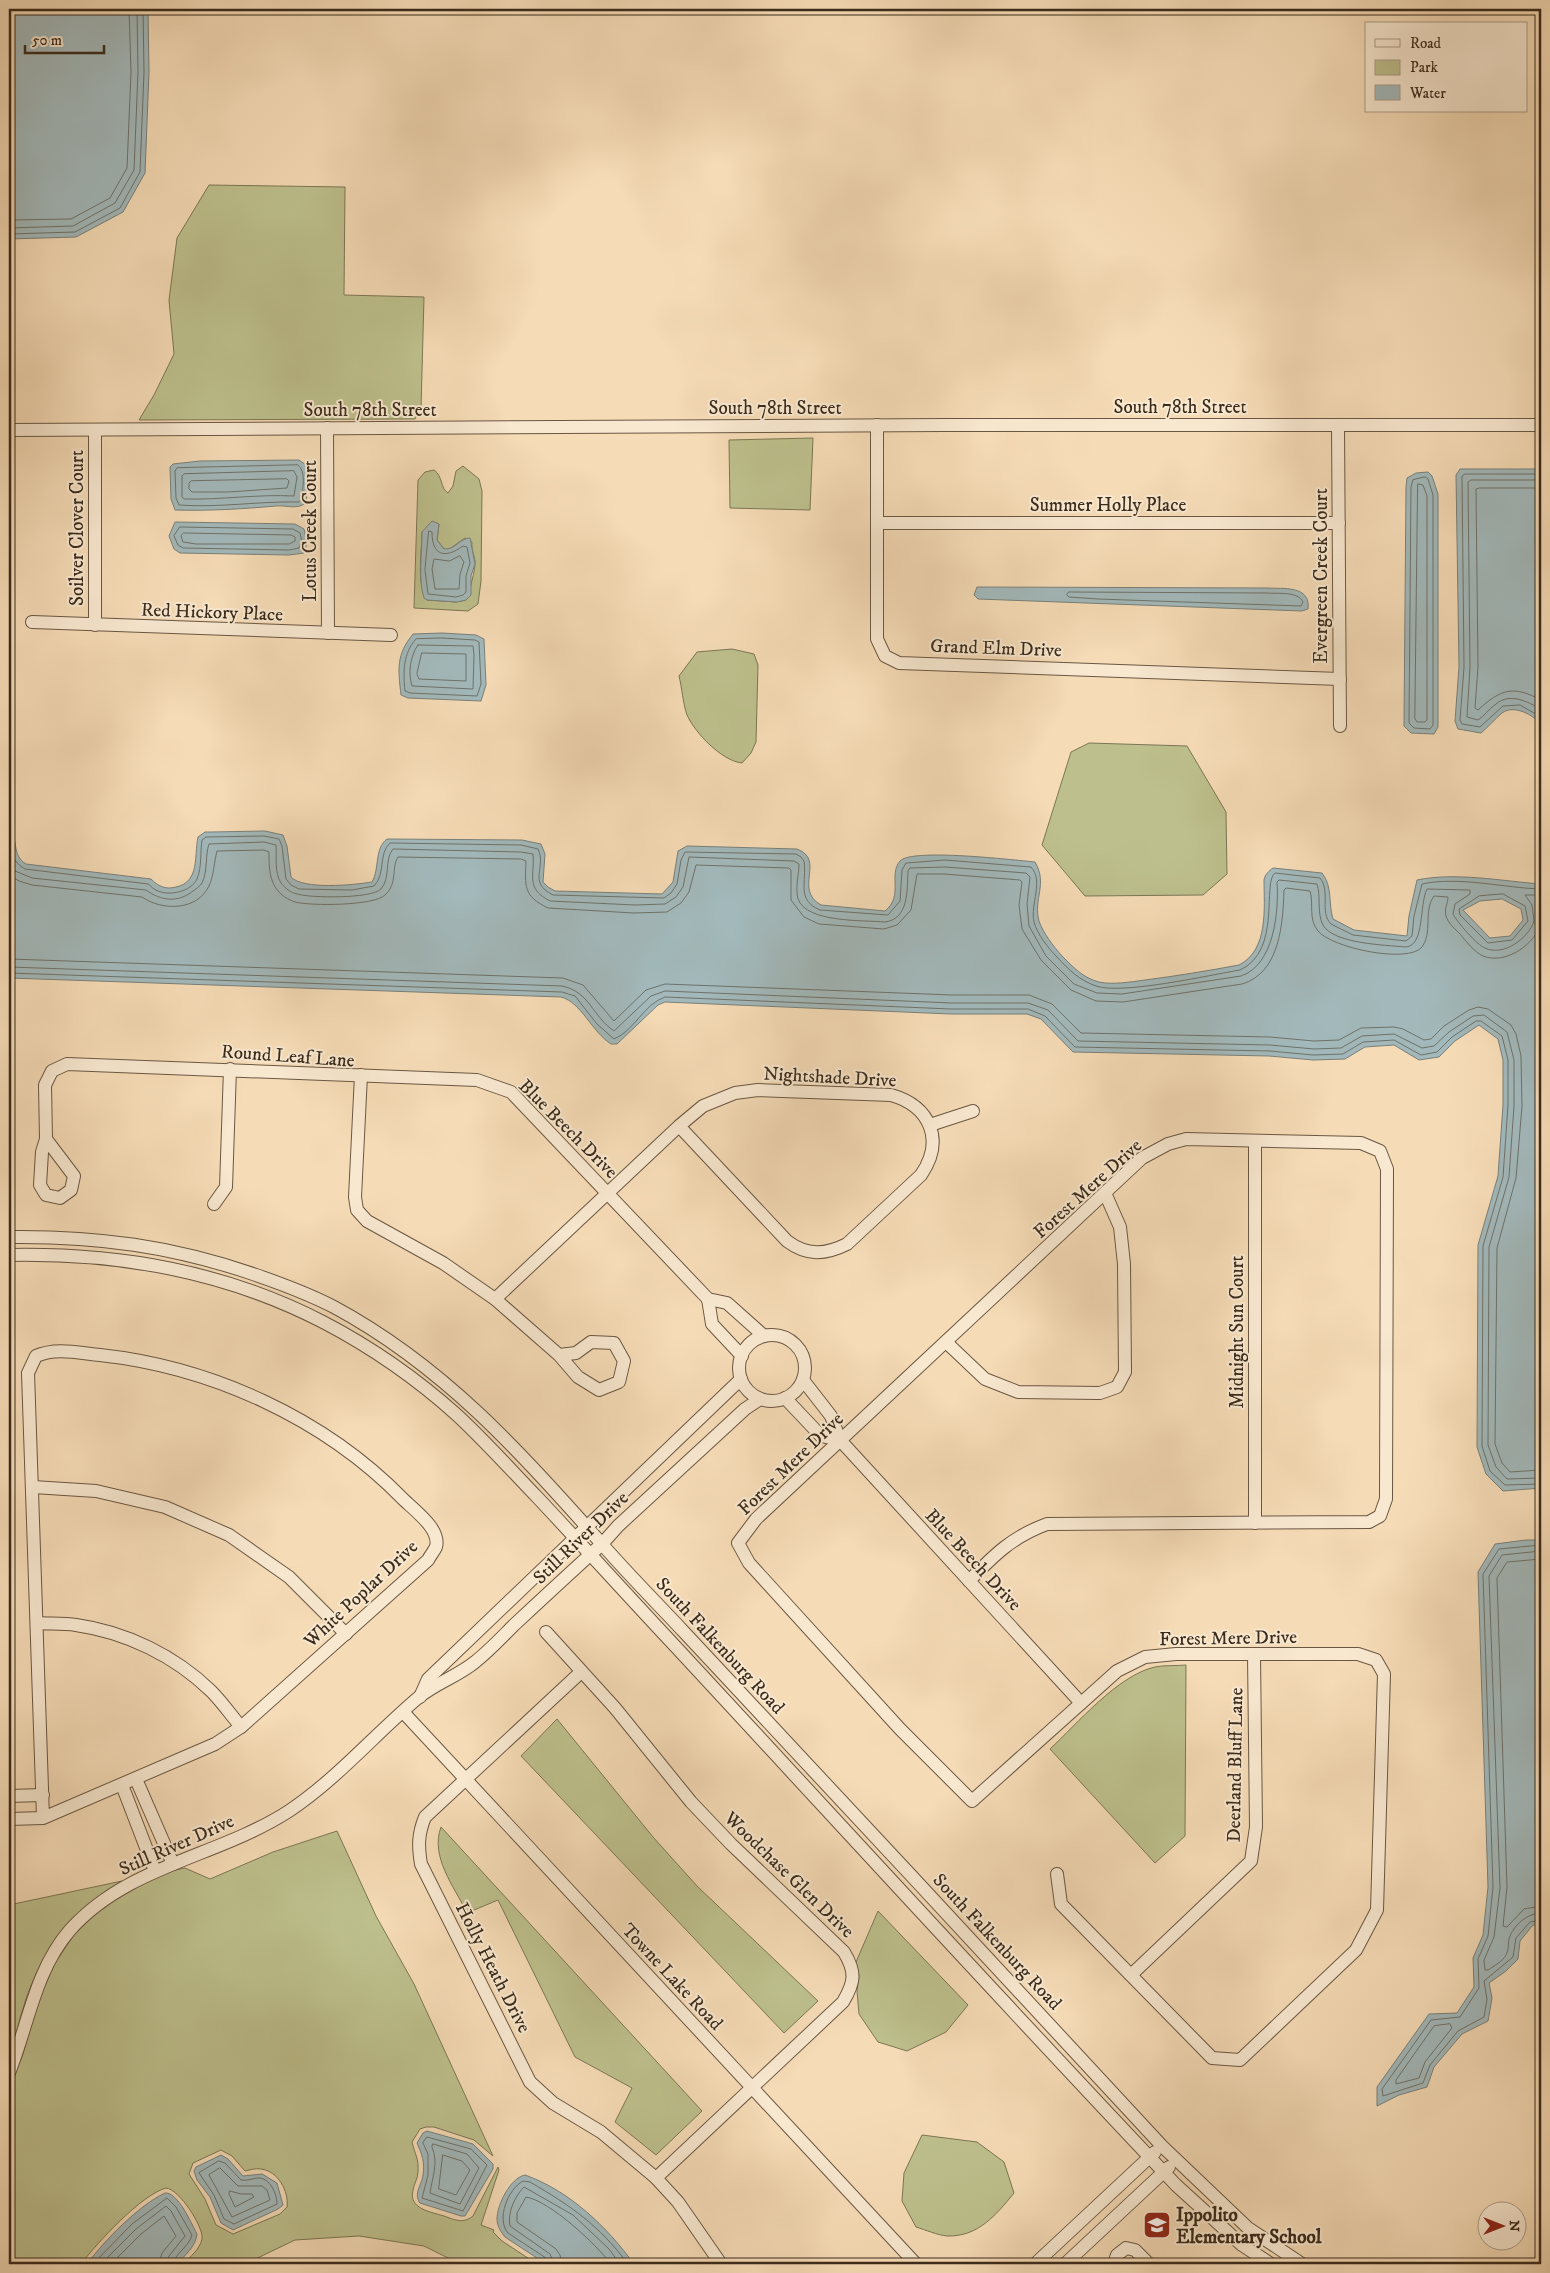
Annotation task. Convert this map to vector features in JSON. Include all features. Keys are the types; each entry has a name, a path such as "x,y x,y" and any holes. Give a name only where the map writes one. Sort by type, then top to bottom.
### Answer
{"street":[{"name":"South 78th Street","path":"9,430 877,425 1541,426"},
{"name":"Grand Elm Drive","path":"877,425 877,638 885,656 899,663 1340,679"},
{"name":"Evergreen Creek Court","path":"1338,425 1340,726"},
{"name":"Lotus Creek Court","path":"327,428 328,633"},
{"name":"Soilver Clover Court","path":"95,430 95,625"},
{"name":"Summer Holly Place","path":"877,523 1339,522"},
{"name":"Red Hickory Place","path":"32,622 390,635"},
{"name":"Round Leaf Lane","path":"46,1138 45,1085 52,1071 67,1064 361,1075 355,1198 357,1210 367,1221 443,1263 495,1299 559,1355 578,1378 599,1390 618,1382 624,1361 614,1342 591,1342 576,1353 559,1355"},
{"path":"214,1204 226,1188 230,1069"},
{"name":"Blue Beech Drive","path":"361,1075 477,1080 511,1092 708,1299 727,1303 764,1336"},
{"name":"Nightshade Drive","path":"495,1299 609,1194 679,1126 702,1106 735,1093 758,1090 891,1094 906,1099 918,1107 930,1126 933,1140 932,1153 929,1164 921,1175 847,1244 835,1250 820,1253 808,1252 787,1241 679,1126"},
{"path":"930,1126 973,1111"},
{"name":"Forest Mere Drive","path":"969,1581 1002,1547 1026,1531 1047,1524 1369,1522 1380,1516 1386,1499 1388,1170 1380,1151 1361,1143 1186,1139 1168,1144 1142,1158 947,1343 756,1519 738,1543 749,1563 881,1707 972,1800 1117,1671 1145,1657 1176,1654 1358,1654 1376,1660 1384,1674 1377,1910 1356,1950 1240,2060 1212,2058 1061,1904 1057,1874"},
{"name":"Midnight Sun Court","path":"1255,1140 1255,1524"},
{"path":"947,1343 985,1379 1018,1392 1100,1393 1117,1387 1125,1372 1124,1264 1120,1228 1106,1193"},
{"name":"South Falkenburg Road","path":"9,1237 108,1240 159,1248 205,1259 289,1287 334,1307 419,1361 469,1402 509,1441 602,1544 1162,2146 1248,2228 1302,2264"},
{"name":"South Falkenburg Road","path":"9,1255 47,1254 107,1257 156,1265 223,1282 284,1304 326,1323 408,1374 457,1415 574,1537 1164,2172 1242,2245 1271,2264"},
{"path":"201,1276 205,1259"},
{"path":"708,1299 712,1324 742,1356"},
{"path":"764,1336 784,1337 793,1342 804,1360 803,1380 798,1388 785,1398 768,1401 760,1399 752,1394 741,1379 739,1371 742,1356 754,1340 764,1336"},
{"name":"White Poplar Drive","path":"9,1819 43,1818 215,1744 241,1727 428,1560 436,1546 434,1531 393,1489 342,1447 292,1415 253,1396 170,1367 122,1357 46,1352 36,1356 30,1364 28,1373 43,1818"},
{"name":"Still River Drive","path":"420,1696 428,1679 741,1379"},
{"name":"Blue Beech Drive","path":"803,1380 831,1416 840,1440 1081,1703"},
{"name":"Blue Beech Drive","path":"785,1398 821,1436 840,1440"},
{"name":"Still River Drive","path":"9,2073 31,2002 50,1961 69,1932 90,1910 122,1888 155,1871 247,1834 288,1811 327,1782 420,1696 474,1663 602,1544 646,1500 745,1409 760,1399"},
{"path":"33,1487 96,1491 165,1507 229,1535 289,1577 346,1634"},
{"path":"37,1623 76,1625 104,1631 146,1646 182,1666 212,1692 241,1727"},
{"name":"Woodchase Glen Drive","path":"546,1632 615,1708 692,1802 730,1844 844,1952 850,1963 853,1977 851,1989 843,2002 656,2178"},
{"name":"Deerland Bluff Lane","path":"1131,1975 1251,1860 1256,1827 1254,1654"},
{"name":"Holly Heath Drive","path":"581,1672 425,1817 419,1831 418,1847 421,1864 530,2082 554,2103 600,2132 656,2178 678,2202 721,2264"},
{"name":"Towne Lake Road","path":"404,1712 916,2264"},
{"path":"804,1786 817,1775"},
{"path":"136,1779 173,1864"},
{"path":"122,1785 155,1871"},
{"path":"9,1796 42,1795"},
{"path":"141,1833 157,1826"},
{"path":"1035,2264 1162,2146"},
{"path":"1065,2264 1176,2160"},
{"path":"1114,2264 1117,2255 1126,2248 1135,2250 1149,2264"}],"green space":[{"path":"209,185 345,187 344,295 424,297 421,408 415,419 139,420 154,395 174,354 169,300 177,238"},
{"path":"813,438 810,510 730,508 729,440"},
{"path":"463,466 479,479 482,491 481,581 478,604 468,611 414,608 418,480 425,472 434,470 439,475 445,491 448,493 453,486 456,471","holes":["439,524 437,540 444,549 448,550 465,538 472,542 475,564 466,600 456,602 427,600 422,585 420,568 422,532"]},
{"path":"732,649 754,654 758,665 756,742 751,753 742,763 734,761 718,752 696,730 684,706 679,676 697,652"},
{"path":"1089,743 1187,746 1226,812 1227,874 1203,895 1085,896 1042,845 1071,752"},
{"path":"1186,1665 1185,1836 1155,1863 1050,1749 1099,1702 1127,1680 1155,1667"},
{"path":"557,1719 653,1837 697,1886 818,2001 784,2033 521,1756"},
{"path":"441,1827 702,2111 656,2155 615,2122 632,2088 575,2057 498,1900 467,1913 450,1882 441,1860 438,1838"},
{"path":"337,1831 376,1916 414,1984 493,2156 474,2140 434,2127 420,2129 412,2142 418,2167 412,2196 414,2202 417,2206 427,2211 455,2220 466,2220 473,2216 498,2167 499,2170 481,2225 494,2230 493,2232 502,2241 537,2264 460,2264 424,2246 359,2236 295,2240 245,2264 183,2264 199,2246 202,2233 184,2201 166,2188 156,2192 132,2210 108,2233 81,2264 9,2264 9,2087 23,2054 37,2004 55,1963 74,1935 95,1914 125,1892 171,1871 185,1868 210,1879 273,1852","holes":["221,2150 232,2156 245,2171 259,2169 273,2174 284,2188 287,2201 287,2207 280,2214 233,2234 216,2225 205,2199 189,2174 193,2163"]},
{"path":"122,1881 89,1904 75,1917 51,1948 32,1983 9,2057 9,1905"},
{"path":"878,1911 968,2005 946,2032 907,2051 878,2042 859,2014 857,1991 859,1976 856,1962"},
{"path":"922,2135 977,2142 1004,2162 1014,2193 993,2217 977,2229 968,2233 947,2236 916,2227 902,2201 904,2173"}],"water":[{"path":"9,9 148,9 149,72 145,173 123,212 76,237 9,239"},
{"path":"299,460 306,465 308,476 306,503 299,506 175,510 171,499 170,467 173,464 200,461"},
{"path":"1460,469 1541,469 1541,725 1529,714 1518,710 1502,713 1481,733 1458,729 1455,721 1459,667 1456,475"},
{"path":"1428,472 1432,476 1438,494 1438,727 1434,734 1411,733 1404,726 1406,487 1407,478 1416,473"},
{"path":"432,521 439,524 437,540 444,549 451,548 470,538 475,564 471,576 471,595 466,600 457,602 427,600 424,598 421,575 422,532"},
{"path":"175,522 295,524 304,529 307,543 304,553 289,555 180,553 174,549 169,536"},
{"path":"977,587 1288,589 1301,592 1305,596 1308,601 1308,609 1302,611 978,599 974,595"},
{"path":"413,634 476,635 484,639 486,685 481,701 408,698 401,695 400,663 407,642"},
{"path":"9,828 14,837 18,856 26,864 151,879 165,888 176,887 189,880 194,867 198,837 205,832 265,831 283,835 287,846 291,877 306,884 329,886 372,882 380,848 387,839 522,840 541,844 545,854 543,882 555,891 662,894 673,882 678,851 687,846 797,849 805,854 809,860 810,891 813,898 821,905 885,911 894,899 897,867 900,861 908,857 942,855 1035,862 1040,877 1039,921 1046,935 1062,956 1079,972 1093,980 1110,983 1168,977 1239,965 1249,958 1256,949 1260,939 1264,915 1264,880 1266,874 1273,868 1322,873 1328,884 1333,919 1354,930 1407,936 1409,916 1417,880 1463,877 1541,884 1541,1488 1503,1491 1486,1474 1477,1447 1478,1245 1498,1176 1503,1105 1503,1060 1498,1039 1479,1025 1455,1041 1439,1057 1419,1060 1394,1045 1365,1047 1345,1059 1313,1060 1269,1056 1073,1052 1041,1019 1027,1014 951,1014 665,1002 658,1005 617,1044 611,1044 604,1039 575,1005 561,997 9,978","holes":["1502,899 1521,909 1523,920 1510,936 1490,938 1463,910 1480,901"]},
{"path":"1541,1540 1541,1925 1533,1925 1520,1941 1518,1959 1506,1971 1489,1983 1492,1998 1488,2021 1462,2034 1434,2067 1427,2087 1399,2095 1377,2106 1377,2087 1429,2014 1457,2013 1474,1987 1473,1958 1483,1935 1488,1887 1478,1572 1495,1544"},
{"path":"427,2131 473,2144 493,2164 493,2169 465,2216 420,2203 418,2199 417,2196 424,2166 417,2143 423,2133"},
{"path":"221,2155 228,2159 243,2176 262,2174 277,2183 283,2205 233,2230 221,2223 210,2197 197,2180 194,2171 196,2167"},
{"path":"525,2175 557,2190 572,2200 600,2224 634,2264 546,2264 505,2237 497,2222 499,2207 505,2193 514,2181"},
{"path":"165,2193 175,2197 197,2234 192,2247 176,2264 87,2264 123,2224 144,2206"}],"place":[{"name":"Ippolito Elementary School","path":"1157,2225"}]}
